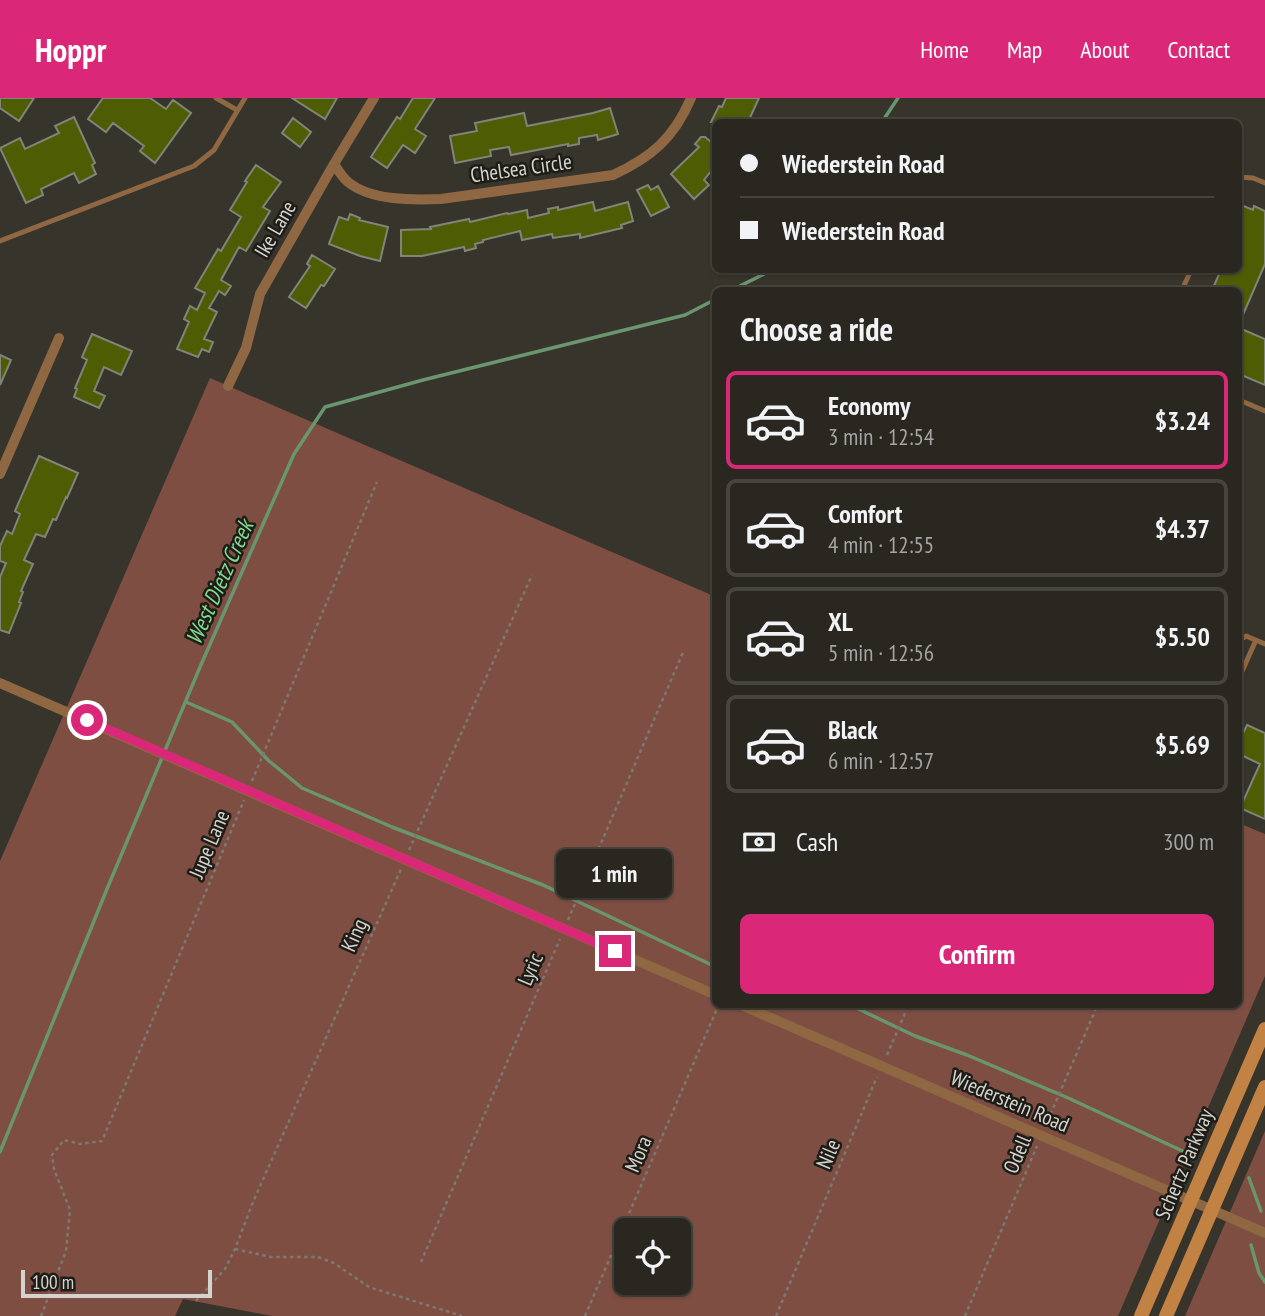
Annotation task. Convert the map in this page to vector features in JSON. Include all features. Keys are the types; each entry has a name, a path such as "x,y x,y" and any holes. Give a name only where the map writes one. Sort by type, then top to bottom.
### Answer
{"main road":[{"name":"Schertz Parkway","path":"1141,1316 1265,1029"},
{"name":"Schertz Parkway","path":"1166,1316 1265,1087"}],"street":[{"name":"Ike Lane","path":"228,386 246,348 260,294 374,98"},
{"name":"Chelsea Circle","path":"334,163 349,183 365,191 386,197 417,200 441,199 613,174 637,164 671,134 684,115 691,98"},
{"path":"0,474 59,338"},
{"path":"0,683 712,993"},
{"name":"Wiederstein Road","path":"748,1008 1265,1233"}],"lane":[{"path":"216,98 237,110"},
{"path":"0,242 194,166 214,150 245,98"},
{"path":"1242,177 1265,183"},
{"path":"1242,401 1265,411"},
{"path":"1242,639 1246,636 1265,644"},
{"path":"1242,671 1256,640"}],"path":[{"name":"Jupe Lane","path":"41,1316 66,1251 70,1210 54,1169 52,1155 64,1140 80,1144 102,1141 377,482"},
{"name":"King","path":"196,1301 225,1269 235,1249 253,1202 532,575"},
{"name":"Lyric","path":"421,1262 684,650"},
{"name":"Mora","path":"585,1316 717,1008"},
{"name":"Nile","path":"776,1316 907,1008"},
{"name":"Odell","path":"965,1316 1096,1008"},
{"path":"235,1249 271,1257 318,1256 369,1287 461,1316"}],"shaded area":[{"path":"210,378 712,595 712,1008 1242,1008 1242,824 1265,834 1265,976 1118,1316 272,1316 183,1299 175,1316 0,1316 0,861"},
{"path":"1265,1131 1265,1316 1185,1316"}],"building":[{"path":"0,98 34,98 19,121 0,108"},
{"path":"103,98 150,98 166,109 173,100 191,113 155,163 140,151 144,146 113,123 106,132 88,119"},
{"path":"292,98 337,98 325,119"},
{"path":"413,98 435,98 415,129 426,136 415,153 403,145 387,168 371,157"},
{"path":"726,98 759,98 749,119 712,119 719,106 722,107"},
{"path":"610,108 618,134 598,140 597,135 579,138 579,144 511,155 509,147 490,150 491,156 455,163 450,136 477,131 475,123 524,113 527,126"},
{"path":"74,117 95,163 92,165 96,174 79,183 74,173 41,189 43,195 26,203 0,148 20,138 25,149 59,133 55,126"},
{"path":"293,118 311,132 300,147 282,133"},
{"path":"701,137 712,143 712,170 704,180 709,185 694,199 671,174 699,147 695,144"},
{"path":"256,165 281,182 263,207 270,211 246,251 239,247 221,280 231,286 225,295 219,291 209,308 217,312 204,339 213,342 209,352 202,349 198,357 177,349 189,322 184,319 190,306 197,310 205,293 195,288 241,217 230,210"},
{"path":"648,185 651,190 658,186 669,207 651,216 637,190"},
{"path":"593,202 595,211 628,202 633,221 621,225 622,228 580,238 580,234 553,238 552,234 522,240 520,231 483,240 475,244 476,248 465,251 464,247 422,256 401,256 401,230 431,229 430,227 469,219 470,222 527,210 528,218 549,213 548,209 558,207 558,210"},
{"path":"1242,205 1253,210 1254,206 1265,211 1265,264 1242,317 1242,287 1213,287 1220,273 1242,273"},
{"path":"350,214 360,218 359,220 388,227 380,261 329,244 339,217 348,220"},
{"path":"312,255 335,269 306,308 289,297 310,266 307,264"},
{"path":"1242,329 1265,339 1265,385 1242,375"},
{"path":"92,334 132,351 121,375 104,367 94,391 105,396 99,408 74,397 87,360 82,357"},
{"path":"0,355 11,360 0,385"},
{"path":"39,456 78,473 56,520 53,519 45,537 36,534 24,560 33,564 21,591 21,603 9,633 0,630 0,577 6,563 0,561 0,546 7,531 12,534 20,514 15,511"},
{"path":"1247,725 1265,733 1265,819 1242,809 1260,764 1242,755 1242,736"}],"waterway":[{"name":"West Dietz Creek","path":"884,119 898,98"},
{"name":"West Dietz Creek","path":"738,287 766,273"},
{"name":"West Dietz Creek","path":"0,1152 200,667 294,454 325,407 685,315 712,301"},
{"path":"186,702 232,722 269,761 302,788 392,827 543,885 712,965"},
{"path":"856,1008 915,1036 1066,1097 1189,1154"},
{"path":"1249,1178 1261,1211"},
{"path":"1251,1245 1259,1273 1265,1282"}],"route":[{"path":"87,720 615,951"}]}
